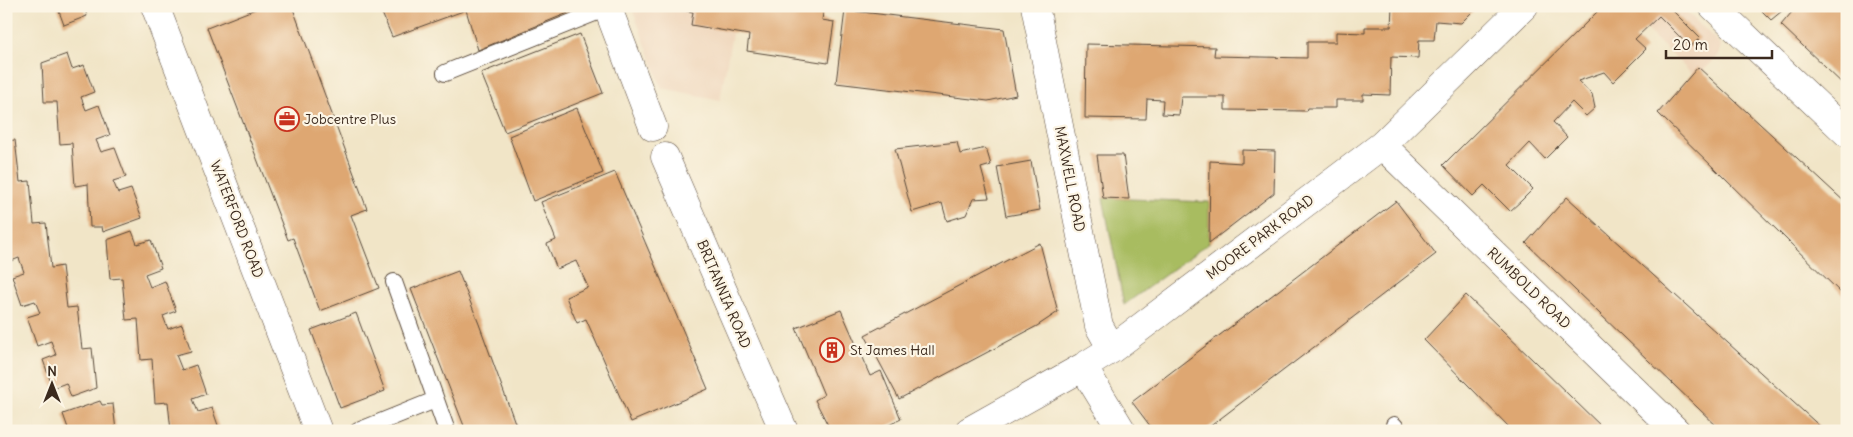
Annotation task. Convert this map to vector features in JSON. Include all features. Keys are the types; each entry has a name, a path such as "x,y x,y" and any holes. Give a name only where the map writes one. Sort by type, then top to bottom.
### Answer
{"street":[{"name":"WATERFORD ROAD","path":"155,6 318,431"},
{"name":"MAXWELL ROAD","path":"1035,6 1099,326 1112,349"},
{"name":"MOORE PARK ROAD","path":"969,431 1084,367 1112,349 1382,145 1524,6"},
{"path":"1713,6 1847,133"},
{"path":"607,7 653,127"},
{"name":"RUMBOLD ROAD","path":"1382,145 1676,431"},
{"name":"BRITANNIA ROAD","path":"665,156 784,431"},
{"path":"1084,367 1122,431"}],"lane":[{"path":"445,73 607,7"},
{"path":"394,282 447,431"},
{"path":"358,431 435,400"}],"shaded area":[{"path":"631,6 737,6 720,100 662,88"},
{"path":"1622,6 1681,6 1721,45 1718,56 1696,78"}],"green space":[{"path":"1103,198 1209,202 1209,243 1124,305"}],"building":[{"path":"57,6 84,6 87,16 64,25"},
{"name":"Jobcentre Plus","path":"263,6 292,6 367,209 351,215 379,288 320,311 293,238 288,240 207,28"},
{"path":"379,6 566,6 568,13 478,50 466,10 392,37"},
{"path":"673,6 824,6 822,20 834,22 828,63 747,51 749,35 691,25 693,12 673,8"},
{"path":"1392,6 1478,6 1461,23 1436,21 1434,40 1419,40 1418,58 1391,57 1390,95 1363,94 1363,100 1336,100 1336,108 1308,108 1307,111 1225,110 1225,97 1181,97 1179,115 1162,114 1163,100 1147,99 1146,119 1085,118 1086,44 1215,47 1214,56 1307,58 1307,42 1336,42 1336,32 1365,33 1365,27 1391,27"},
{"path":"1603,6 1668,6 1700,38 1690,47 1659,16 1635,39 1646,49 1613,82 1604,72 1578,81 1592,94 1595,108 1586,116 1572,102 1553,122 1567,137 1545,159 1530,143 1509,165 1533,189 1521,201 1510,211 1484,185 1473,196 1443,165"},
{"path":"1757,6 1788,6 1771,20"},
{"path":"1797,6 1847,6 1847,88 1781,25"},
{"path":"845,10 1004,29 1016,95 988,101 836,83"},
{"path":"580,34 603,93 505,132 481,73"},
{"path":"67,54 72,69 84,65 94,92 81,97 86,110 99,105 110,135 96,140 101,152 115,148 126,177 113,181 118,193 131,189 142,218 103,232 102,227 90,227 88,184 75,186 72,143 60,144 57,102 44,102 42,63"},
{"path":"1698,67 1847,204 1847,299 1658,113"},
{"path":"577,108 603,173 533,201 509,136"},
{"path":"15,140 20,182 30,181 34,224 46,223 51,268 62,266 67,308 77,307 82,349 92,348 96,388 71,397 66,383 53,388 43,360 56,355 51,341 37,346 27,317 40,313 35,301 22,305 12,276 24,272 19,258 6,263 6,230 9,229 6,222 6,141"},
{"path":"957,142 960,154 986,148 991,165 981,168 989,198 973,199 966,215 947,221 942,203 912,212 895,149"},
{"path":"1242,150 1275,151 1274,193 1209,243 1210,161 1242,163"},
{"path":"1097,155 1123,155 1129,199 1103,198"},
{"path":"1031,161 1040,210 1006,216 997,167"},
{"path":"615,172 708,389 631,422 586,319 577,323 566,297 588,287 576,261 557,269 547,244 556,240 541,202"},
{"path":"1567,197 1825,431 1722,431 1526,243"},
{"path":"1396,201 1436,254 1204,431 1154,431 1132,402"},
{"path":"132,231 137,244 151,240 161,268 145,274 150,287 165,281 176,311 163,316 168,329 182,324 191,351 176,355 182,370 196,365 206,394 193,399 198,412 212,408 220,431 171,431 168,402 155,403 152,359 141,360 138,319 126,320 122,278 110,279 107,240"},
{"path":"1040,243 1058,312 1037,326 899,399 865,335"},
{"path":"458,271 518,431 466,431 411,289"},
{"path":"1466,295 1606,431 1513,431 1424,340"},
{"name":"St James Hall","path":"841,310 870,376 881,371 901,419 887,426 885,431 831,431 815,400 824,395 796,328"},
{"path":"356,313 385,391 340,408 311,330"},
{"path":"100,401 102,405 113,404 116,431 69,431 63,414"}],"place":[{"name":"Jobcentre Plus","path":"287,119"},
{"name":"St James Hall","path":"832,350"}]}
